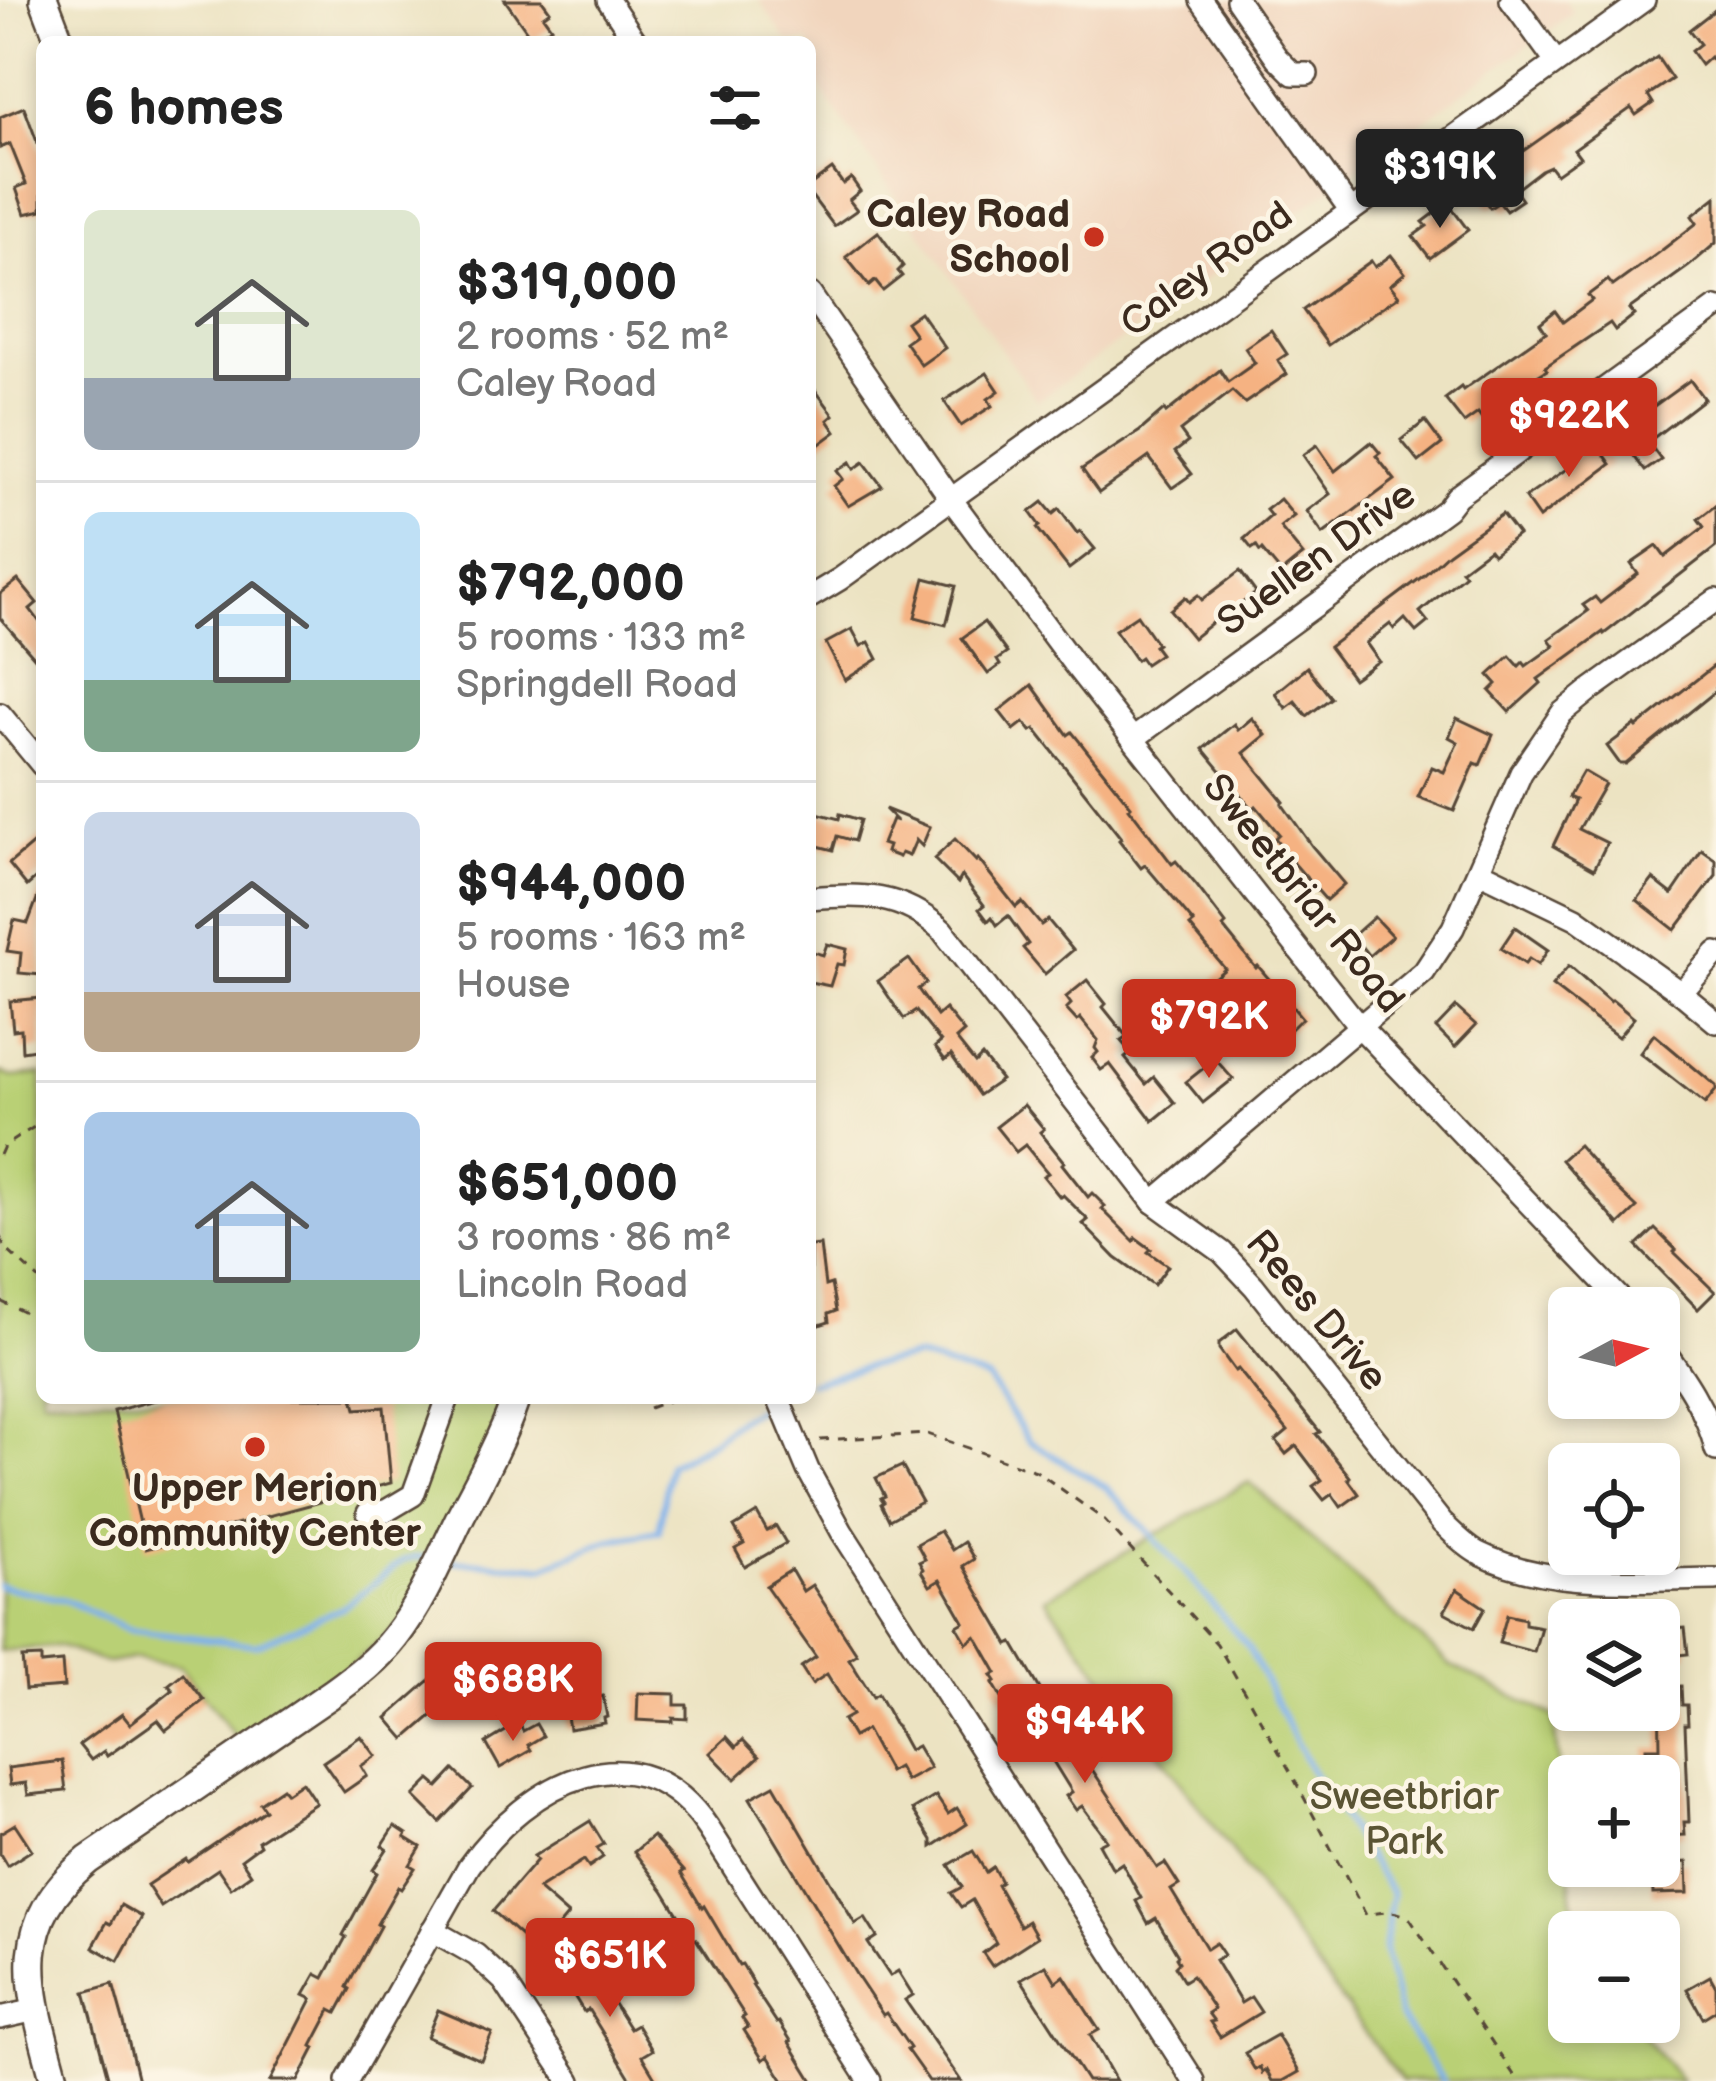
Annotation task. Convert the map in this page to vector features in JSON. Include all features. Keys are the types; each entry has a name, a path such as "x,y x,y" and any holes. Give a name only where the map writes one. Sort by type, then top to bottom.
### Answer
{"main road":[{"path":"44,0 58,36"},
{"path":"55,2081 30,1973 35,1936 51,1900 88,1860 370,1664 398,1633 431,1575 514,1404"}],"street":[{"path":"608,0 633,36"},
{"path":"1201,0 1351,211"},
{"path":"1237,0 1292,74 1307,74"},
{"path":"1511,0 1556,62"},
{"name":"Caley Road","path":"816,593 1644,0"},
{"name":"Sweetbriar Road","path":"816,303 1073,663 1359,1026 1609,1287"},
{"name":"Suellen Drive","path":"1133,739 1716,308"},
{"path":"1153,1202 1424,972 1453,928 1521,773 1562,713 1716,600"},
{"path":"0,714 36,758"},
{"path":"1479,871 1576,918 1716,1022"},
{"name":"Rees Drive","path":"816,898 890,900 934,924 1153,1202 1222,1252 1252,1284 1439,1519 1474,1551 1544,1574 1716,1579"},
{"path":"1682,993 1716,953"},
{"path":"1680,1373 1713,1432 1716,1450"},
{"path":"368,1514 386,1511 413,1495 446,1404"},
{"path":"779,1404 842,1532 1194,2081"},
{"path":"347,2081 432,1930 498,1828 557,1786 610,1772 645,1775 676,1791 700,1815 870,2081"},
{"path":"432,1930 476,1955 504,1981 570,2081"},
{"path":"0,2018 36,2010"}],"path":[{"path":"0,1155 4,1146 36,1126"},
{"path":"0,1237 6,1249 36,1276"},
{"path":"0,1301 36,1318"},
{"path":"649,1408 660,1404"},
{"path":"794,1441 927,1434 1036,1471 1103,1519 1217,1644 1366,1916 1403,1913 1410,1919 1518,2081"}],"shaded area":[{"name":"Caley Road School","path":"759,0 1565,0 1573,13 1037,401 816,82 816,36 784,36"}],"green space":[{"path":"0,1072 12,1077 36,1075 36,1404 513,1404 408,1618 247,1752 181,1666 136,1658 108,1663 58,1646 0,1651"},
{"name":"Sweetbriar Park","path":"1249,1482 1450,1665 1548,1714 1548,1731 1555,1731 1557,1755 1548,1755 1548,1887 1571,1887 1574,1911 1548,1911 1548,2043 1649,2043 1681,2081 1401,2081 1045,1598"}],"building":[{"path":"505,0 542,0 550,11 543,16 551,27 530,36"},
{"path":"1716,9 1716,65 1710,57 1701,65 1691,51 1700,44 1689,30"},
{"path":"1657,57 1672,79 1648,95 1653,103 1636,115 1631,108 1574,149 1580,157 1556,174 1550,166 1541,170 1515,190 1522,200 1506,211 1499,202 1490,208 1471,182 1503,159 1506,163"},
{"path":"24,107 36,139 36,211 25,214 16,188 26,184 10,144 0,148 0,117"},
{"path":"832,169 843,184 851,178 860,191 849,200 857,210 834,226 816,202 816,181"},
{"path":"1716,197 1716,243 1629,309 1634,315 1615,330 1610,323 1545,367 1547,370 1493,400 1497,404 1481,417 1478,413 1464,423 1445,399 1546,332 1540,323 1555,311 1563,322 1592,300 1588,295 1608,280 1613,286 1657,254 1697,223 1692,216"},
{"path":"1448,203 1468,230 1430,258 1413,236"},
{"path":"878,232 903,266 898,271 902,276 883,291 875,281 869,286 846,257"},
{"path":"1391,255 1405,273 1390,285 1399,296 1328,345 1303,310 1371,261 1375,267"},
{"path":"920,312 945,348 921,365 905,342 915,335 906,322"},
{"path":"1271,330 1287,354 1278,360 1287,374 1245,403 1232,391 1180,431 1188,442 1175,452 1192,474 1172,488 1149,457 1099,493 1082,469 1220,370 1228,382 1255,363 1245,348"},
{"path":"987,373 999,391 988,399 992,406 961,426 944,401"},
{"path":"1690,380 1704,399 1648,442 1661,460 1645,471 1631,452 1638,447 1625,427"},
{"path":"816,391 834,415 828,420 836,432 817,446"},
{"path":"1425,421 1442,444 1419,462 1401,440"},
{"path":"1371,442 1395,480 1323,534 1307,511 1330,494 1303,455 1317,445 1335,471"},
{"path":"1595,442 1611,464 1539,518 1525,498"},
{"path":"850,462 854,469 864,462 882,486 848,506 834,486 843,479 837,471"},
{"path":"1280,499 1294,516 1280,527 1303,555 1281,573 1262,550 1252,549 1244,539 1271,516 1266,510"},
{"path":"1043,502 1053,514 1059,509 1095,549 1069,569 1030,512"},
{"path":"1716,505 1716,547 1538,679 1541,683 1509,712 1490,691 1497,684 1489,675 1510,656 1519,666 1523,662 1526,666 1554,646 1549,639 1588,611 1583,605 1595,597 1600,603 1638,574 1631,564 1657,546 1665,557 1704,527 1698,519"},
{"path":"1502,514 1518,535 1461,570 1465,574 1420,612 1428,622 1416,632 1405,619 1394,629 1390,624 1366,643 1379,661 1353,679 1329,647"},
{"path":"1240,571 1256,593 1193,638 1170,610 1185,597 1189,602 1198,595 1202,600"},
{"path":"925,578 956,586 946,625 915,617"},
{"path":"18,580 36,602 30,609 36,617 36,659 0,618 0,594"},
{"path":"1137,615 1160,654 1145,664 1140,657 1136,660 1115,630"},
{"path":"984,622 1007,653 988,674 962,638"},
{"path":"852,629 861,646 869,642 878,659 845,680 826,643"},
{"path":"1716,664 1716,691 1626,764 1620,764 1607,746"},
{"path":"1307,667 1331,698 1307,716 1295,701 1286,708 1275,693"},
{"path":"1032,685 1172,864 1176,861 1197,886 1256,968 1302,1018 1271,1049 1213,979 1225,969 1190,926 1194,923 1145,865 1141,868 1035,729 1031,731 1024,722 1014,730 999,711"},
{"path":"1252,718 1266,735 1244,753 1344,884 1326,900 1275,838 1279,834 1203,749 1234,724 1238,730"},
{"path":"1457,718 1493,735 1454,811 1418,797 1432,767 1444,772 1458,742 1449,737"},
{"path":"1583,771 1605,784 1579,829 1607,843 1594,869 1553,846 1575,800 1568,797"},
{"path":"885,809 930,827 922,846 916,840 909,856 886,852 888,846 882,844 892,819 897,821"},
{"path":"816,813 860,820 854,841 837,836 833,850 816,846"},
{"path":"955,839 978,859 1016,907 1022,902 1041,925 1048,920 1073,950 1045,974 1023,948 1028,944 1008,916 997,925 992,917 988,921 979,909 984,905 962,876 958,883 934,859"},
{"path":"36,841 36,878 27,886 9,864"},
{"path":"1702,850 1716,860 1716,876 1675,930 1637,900 1653,879 1672,894"},
{"path":"36,902 36,974 19,973 21,953 7,951 14,920 28,923"},
{"path":"1374,917 1392,936 1369,956 1353,936"},
{"path":"1515,927 1548,950 1538,965 1529,959 1525,964 1501,948"},
{"path":"827,944 847,949 844,965 837,964 830,986 816,983 816,953 823,955"},
{"path":"909,959 926,983 918,989 937,1016 945,1009 964,1032 956,1039 975,1063 982,1056 1001,1080 979,1095 951,1055 945,1060 935,1047 941,1042 916,1011 904,1019 878,981"},
{"path":"1569,966 1634,1018 1618,1037 1552,986"},
{"path":"1087,980 1127,1037 1121,1041 1131,1053 1125,1058 1146,1084 1154,1077 1175,1103 1153,1121 1110,1064 1101,1070 1092,1058 1098,1052 1098,1040 1066,1009 1071,1004 1066,997"},
{"path":"36,999 36,1049 22,1051 21,1029 13,1030 10,1001"},
{"path":"1456,1007 1476,1025 1455,1047 1436,1028"},
{"path":"1654,1034 1716,1086 1705,1104 1640,1053"},
{"path":"1215,1059 1233,1079 1203,1103 1186,1082"},
{"path":"1024,1105 1088,1197 1092,1193 1134,1241 1151,1249 1148,1252 1168,1266 1154,1285 1116,1258 1083,1224 1088,1220 1060,1197 1025,1145 1016,1152 996,1127"},
{"path":"1578,1145 1637,1208 1619,1225 1561,1160"},
{"path":"1655,1229 1715,1292 1698,1309 1637,1246"},
{"path":"816,1245 820,1245 825,1286 831,1284 836,1311 828,1314 829,1322 816,1326"},
{"path":"1237,1329 1350,1477 1359,1494 1341,1507 1332,1494 1324,1500 1313,1486 1322,1480 1296,1446 1286,1454 1276,1441 1288,1431 1219,1349 1219,1343"},
{"name":"Upper Merion Community Center","path":"140,1404 384,1407 391,1483 146,1549 114,1411"},
{"path":"902,1466 922,1502 889,1520 876,1478"},
{"path":"757,1513 767,1531 776,1526 786,1543 745,1567 735,1549 744,1544 734,1527"},
{"path":"940,1531 952,1550 964,1542 974,1559 963,1566 1009,1645 1013,1643 1157,1868 1165,1863 1179,1885 1171,1890 1207,1949 1216,1943 1224,1955 1215,1960 1241,2003 1251,1997 1261,2012 1220,2037 1208,2013 1214,2009 1192,1976 1184,1981 1175,1966 1178,1955 1156,1918 1148,1923 1122,1863 1113,1869 1099,1844 1107,1840 1082,1806 1076,1810 1066,1796 1072,1792 1046,1750 1039,1755 1029,1741 1028,1730 1033,1729 1011,1694 1003,1700 993,1683 992,1675 997,1673 976,1636 967,1643 957,1626 964,1622 940,1580 930,1586 921,1571 919,1562 925,1559 917,1544"},
{"path":"791,1570 803,1591 812,1585 857,1654 849,1659 873,1697 878,1694 909,1750 917,1746 930,1768 906,1781 898,1767 889,1772 866,1730 853,1737 843,1720 852,1715 827,1674 812,1684 801,1667 816,1657 766,1586"},
{"path":"1457,1589 1485,1608 1474,1628 1444,1612"},
{"path":"1507,1615 1541,1627 1534,1652 1499,1643"},
{"path":"1680,1628 1685,1628 1688,1654 1680,1655"},
{"path":"41,1657 41,1664 62,1662 64,1687 25,1690 22,1658"},
{"path":"183,1673 204,1700 166,1730 158,1720 107,1756 104,1751 91,1760 79,1745 122,1714 130,1724 173,1690 168,1685"},
{"path":"438,1673 457,1694 405,1739 387,1718"},
{"path":"588,1674 592,1698 603,1696 605,1723 569,1729 565,1703 574,1701 570,1678"},
{"path":"1680,1686 1682,1705 1687,1705 1689,1822 1684,1822 1685,1835 1680,1835 1680,1755 1646,1755 1646,1748 1660,1748 1660,1731 1680,1731"},
{"path":"638,1693 675,1694 675,1705 687,1705 687,1719 637,1720"},
{"path":"519,1723 523,1731 536,1724 543,1736 528,1745 531,1750 500,1768 486,1743"},
{"path":"361,1736 376,1756 361,1766 367,1776 344,1792 323,1762"},
{"path":"727,1737 736,1747 743,1740 759,1757 735,1779 710,1753"},
{"path":"62,1761 66,1791 28,1795 26,1783 10,1785 8,1768"},
{"path":"454,1770 472,1788 440,1822 414,1796 430,1780 438,1787"},
{"path":"302,1782 316,1803 258,1841 260,1845 241,1859 251,1874 231,1888 218,1869 161,1907 147,1885 265,1810 260,1803 282,1788 286,1793"},
{"path":"774,1785 855,1924 865,1918 877,1937 868,1943 890,1976 898,1971 913,1995 905,2000 961,2081 929,2081 857,1976 750,1798"},
{"path":"936,1796 948,1814 957,1808 967,1824 932,1847 913,1810"},
{"path":"590,1821 604,1844 597,1848 603,1857 589,1867 584,1860 538,1889 568,1915 538,1951 493,1911 537,1860 534,1856"},
{"path":"15,1824 32,1850 7,1866 0,1854 0,1833"},
{"path":"395,1826 421,1847 410,1865 415,1868 377,1924 350,1989 337,2013 331,2010 298,2081 270,2081 312,1999 304,1995 316,1974 324,1978"},
{"path":"653,1836 684,1871 702,1908 813,2081 784,2081 768,2056 763,2060 744,2030 748,2027 745,2016 634,1852"},
{"path":"973,1851 986,1872 993,1867 1001,1882 997,1885 1020,1926 1028,1921 1037,1937 992,1966 983,1953 996,1943 972,1900 961,1907 951,1893 962,1887 949,1865"},
{"path":"1687,1862 1688,1893 1653,1894 1653,1887 1680,1887 1680,1863"},
{"path":"121,1905 142,1917 118,1961 93,1947"},
{"path":"583,1955 630,2029 637,2025 652,2050 642,2056 657,2081 632,2081 588,2009 584,2012 571,1991 561,1969"},
{"path":"1046,1965 1056,1982 1064,1976 1099,2030 1090,2035 1116,2081 1087,2081 1021,1979"},
{"path":"1710,1976 1716,1987 1716,2010 1703,2018 1687,1989"},
{"path":"113,1984 138,2081 109,2081 85,1992"},
{"path":"438,2010 492,2033 481,2060 427,2037"},
{"path":"1277,2035 1299,2072 1283,2081 1272,2081 1260,2067 1255,2070 1245,2053"}],"waterway":[{"path":"816,1381 916,1357 988,1379 1029,1441 1107,1488 1185,1572 1248,1647 1305,1760 1392,1894 1384,1950 1400,2017 1443,2081"},
{"path":"450,1561 543,1567 607,1541 659,1531 669,1465 767,1404"},
{"path":"0,1586 65,1600 128,1629 256,1645 342,1608 404,1560 431,1558"}],"place":[{"name":"Caley Road School","path":"1094,237"},
{"name":"Upper Merion Community Center","path":"255,1447"}]}
